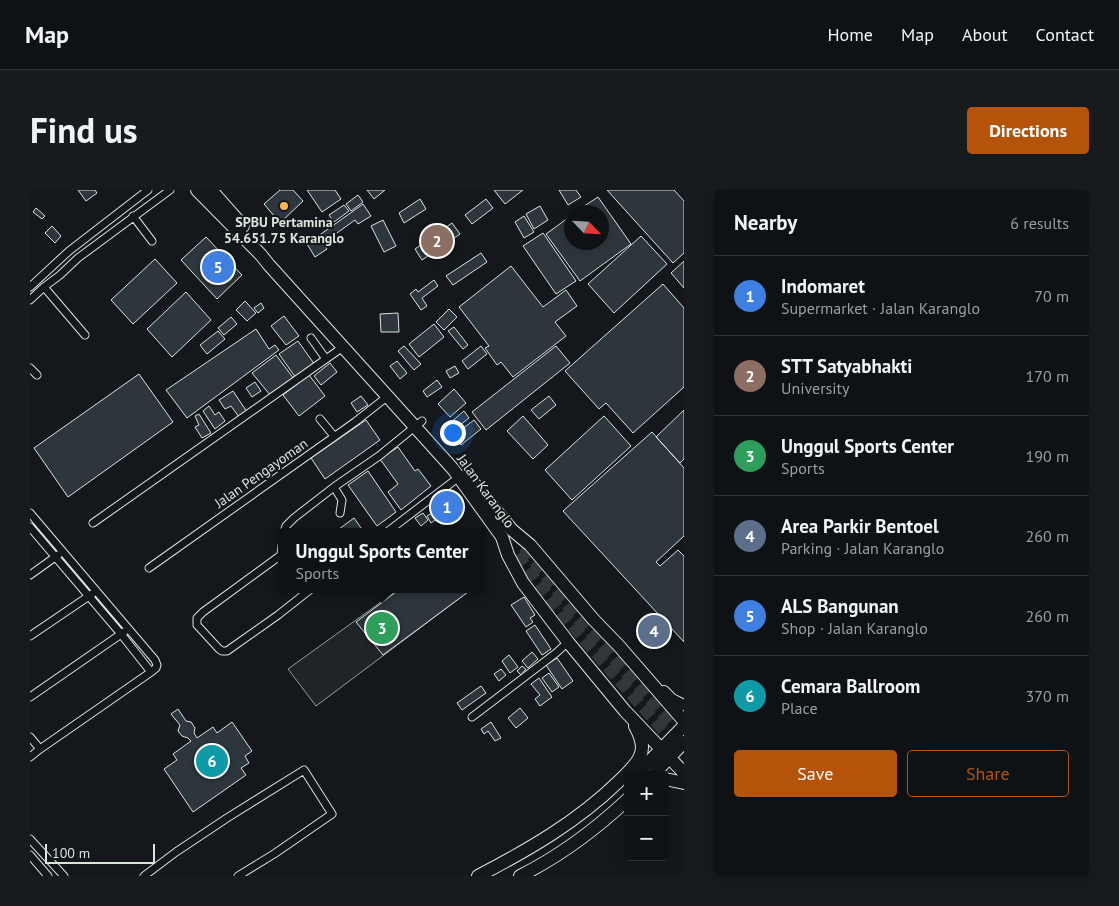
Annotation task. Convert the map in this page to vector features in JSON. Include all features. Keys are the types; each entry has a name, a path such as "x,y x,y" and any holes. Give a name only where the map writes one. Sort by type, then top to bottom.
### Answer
{"highway":[{"name":"Jalan Karanglo","path":"197,190 261,255 388,396 419,424 458,477 507,534 530,545 684,721"},
{"name":"Jalan Karanglo","path":"211,190 419,424 507,534 508,555 523,582 568,642 626,711 684,773"},
{"path":"507,534 520,551"},
{"path":"478,876 566,825 605,795 633,766 640,755 642,742 637,729 626,711"},
{"path":"655,771 684,726"},
{"path":"641,771 665,753 684,742"},
{"path":"669,780 684,783"},
{"path":"492,876 525,858 566,831 624,785"},
{"path":"520,876 547,861 597,827 624,803"}],"main road":[{"path":"619,646 672,699 684,704"}],"street":[{"path":"30,287 69,251 148,190"},
{"path":"30,300 78,258 167,191"},
{"path":"133,216 152,241"},
{"path":"44,287 85,335"},
{"path":"312,338 326,358"},
{"path":"93,523 342,347"},
{"path":"30,368 38,375"},
{"name":"Jalan Pengayoman","path":"149,568 356,422 388,396"},
{"path":"320,419 334,436"},
{"path":"285,528 294,518 379,456 419,424"},
{"path":"392,528 458,477"},
{"path":"334,487 342,500 340,513"},
{"path":"30,513 129,628 156,662 157,667 30,757"},
{"path":"30,527 151,672"},
{"path":"30,575 63,552"},
{"path":"278,556 203,612 197,618 196,625 219,649 227,651 278,615 305,593"},
{"path":"30,636 96,590"},
{"path":"30,697 129,628"},
{"path":"472,717 568,642"},
{"path":"30,736 40,749"},
{"path":"144,876 227,818 304,770 332,814 238,876"},
{"path":"30,839 64,876"},
{"path":"30,855 48,876"}],"shaded area":[{"path":"393,593 467,593 316,706 288,669"}],"building":[{"path":"78,190 95,190 97,193 86,201"},
{"path":"280,190 293,190 303,201 280,223 264,204"},
{"path":"307,190 335,190 341,199 322,212"},
{"path":"367,190 385,190 374,199"},
{"path":"494,190 523,190 505,204"},
{"path":"559,190 576,190 581,197 568,205"},
{"path":"607,190 674,190 684,201 684,253 673,263"},
{"path":"358,195 363,202 351,211 346,204"},
{"path":"598,197 604,205 586,205"},
{"path":"420,199 426,209 404,223 399,213"},
{"path":"486,199 493,208 472,224 465,215"},
{"path":"363,204 371,216 358,224 355,220 323,243 327,249 315,257 307,244"},
{"path":"344,205 349,211 334,222 329,215"},
{"path":"540,206 548,220 534,229 526,214"},
{"path":"36,208 45,216 42,219 33,212"},
{"path":"609,213 631,244 580,281 546,234 564,221 564,250 609,250"},
{"path":"524,216 534,232 524,238 515,222"},
{"path":"383,220 396,246 384,252 371,226"},
{"path":"452,223 460,234 422,260 415,249"},
{"path":"52,226 61,236 55,243 45,233"},
{"path":"543,233 576,281 556,294 523,246"},
{"path":"641,236 667,264 614,313 588,284"},
{"path":"206,237 242,275 217,299 181,260"},
{"path":"481,253 487,262 453,285 446,276"},
{"path":"155,259 177,283 133,324 111,300"},
{"path":"684,261 684,288 671,273"},
{"path":"511,266 543,307 566,290 577,306 555,322 566,336 513,377 501,362 497,365 485,348 489,346 459,307"},
{"path":"434,280 438,286 422,298 427,306 421,310 410,294 416,289 418,292"},
{"path":"663,284 684,308 684,387 633,433 606,403 599,409 565,371"},
{"path":"186,292 211,320 172,357 147,329"},
{"path":"245,301 256,313 247,321 236,310"},
{"path":"261,303 264,308 258,313 254,308"},
{"path":"449,309 457,317 444,330 436,322"},
{"path":"398,313 399,332 381,332 380,314"},
{"path":"284,316 299,336 286,345 271,326"},
{"path":"231,317 237,324 224,335 218,328"},
{"path":"434,324 444,337 419,357 409,344"},
{"path":"454,327 468,345 463,349 448,331"},
{"path":"256,329 269,349 275,345 279,350 187,418 166,390"},
{"path":"218,331 225,339 207,354 200,345"},
{"path":"298,341 315,365 296,378 279,354"},
{"path":"404,346 421,364 414,370 398,351"},
{"path":"481,346 487,354 468,369 462,361"},
{"path":"556,346 570,363 486,430 472,412"},
{"path":"276,355 294,379 271,396 252,373"},
{"path":"397,361 407,373 400,379 390,366"},
{"path":"330,363 337,372 321,385 314,376"},
{"path":"455,366 459,373 450,378 446,371"},
{"path":"139,374 173,422 68,497 34,448"},
{"path":"309,375 325,396 299,416 283,395"},
{"path":"437,380 442,387 427,397 423,391"},
{"path":"255,382 261,391 252,397 246,388"},
{"path":"454,389 466,403 450,417 438,404"},
{"path":"233,391 247,412 239,417 231,406 225,409 219,400"},
{"path":"361,396 368,405 357,412 351,403"},
{"path":"549,396 556,405 539,419 531,410"},
{"path":"209,406 215,415 219,412 225,421 215,429 203,411"},
{"path":"684,410 684,459 680,463 656,437"},
{"path":"464,411 469,418 455,429 450,423"},
{"path":"199,414 211,433 202,438 195,427 199,425 195,416"},
{"path":"523,416 548,445 533,459 507,431"},
{"path":"604,416 631,446 572,500 545,470"},
{"path":"366,420 380,440 325,479 311,458"},
{"path":"474,420 481,429 461,445 453,436"},
{"path":"652,432 684,468 684,536 656,562 660,566 678,550 684,556 684,642 563,511"},
{"path":"398,447 415,471 418,469 431,486 401,510 388,492 398,484 380,459"},
{"path":"368,471 396,512 377,526 348,485"},
{"path":"447,492 461,512 448,522 433,502"},
{"path":"437,510 441,516 431,523 427,516"},
{"path":"423,513 428,520 421,526 415,518"},
{"path":"354,518 361,528 340,528"},
{"path":"395,593 467,593 383,655 356,622"},
{"path":"524,597 535,615 530,618 533,622 526,627 511,605"},
{"path":"535,625 551,649 542,655 526,631"},
{"path":"532,652 538,659 528,668 522,661"},
{"path":"509,655 518,667 510,673 502,661"},
{"path":"557,658 573,681 562,689 546,665"},
{"path":"522,666 526,669 521,675 517,671"},
{"path":"501,669 506,675 499,681 494,674"},
{"path":"549,673 559,687 552,692 542,678"},
{"path":"539,678 552,697 540,706 535,699 540,695 531,684"},
{"path":"481,686 486,693 462,710 457,703"},
{"path":"520,708 528,718 516,728 508,718"},
{"path":"178,709 186,721 191,722 195,728 194,733 197,738 213,727 217,733 232,722 252,751 245,756 249,763 241,768 246,775 193,812 164,769 177,760 173,754 191,741 182,736 178,731 180,725 171,714"},
{"path":"491,722 501,738 495,741 488,731 484,734 481,729"}],"tunnel":[{"path":"524,547 576,616 684,738"},
{"path":"517,555 598,656 684,753"}],"place":[{"name":"SPBU Pertamina 54.651.75 Karanglo","path":"284,206"},
{"name":"STT Satyabhakti","path":"437,241"},
{"name":"ALS Bangunan","path":"218,267"},
{"name":"Indomaret","path":"447,507"},
{"name":"Unggul Sports Center","path":"382,628"},
{"name":"Area Parkir Bentoel","path":"654,631"},
{"name":"Cemara Ballroom","path":"212,761"}]}
